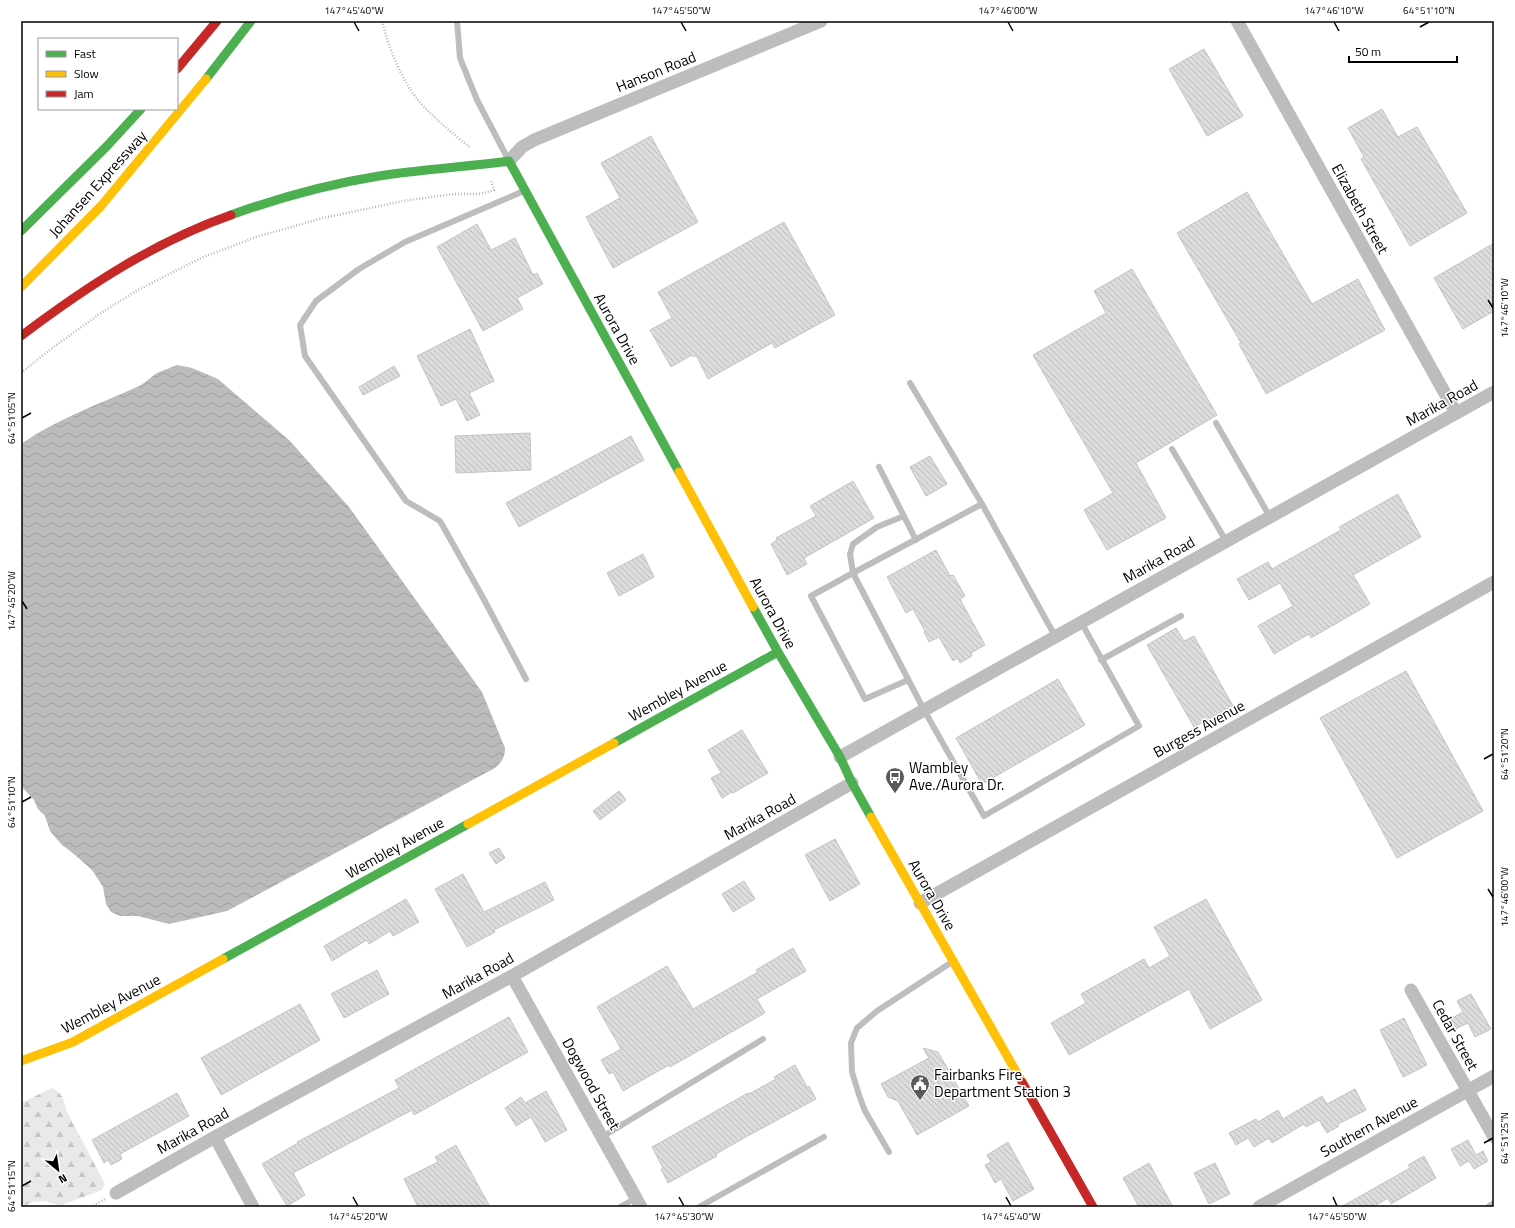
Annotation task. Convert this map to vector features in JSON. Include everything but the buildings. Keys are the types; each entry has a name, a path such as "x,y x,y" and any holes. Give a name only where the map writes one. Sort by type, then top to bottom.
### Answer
{"main road":[{"path":"178,68 217,21"},
{"name":"Johansen Expressway","path":"21,287 101,206 198,89 251,21"},
{"name":"Johansen Expressway","path":"21,232 102,151 140,110"},
{"path":"21,336 96,282 196,228 287,197 360,180 455,166 509,160"},
{"name":"Aurora Drive","path":"509,160 778,652 840,756 852,783 1093,1207"},
{"name":"Wembley Avenue","path":"21,1061 73,1042 778,652"}],"street":[{"name":"Hanson Road","path":"509,160 522,147 534,140 821,21"},
{"name":"Elizabeth Street","path":"1237,21 1456,413"},
{"name":"Marika Road","path":"840,756 1494,392"},
{"name":"Burgess Avenue","path":"920,903 1494,582"},
{"name":"Marika Road","path":"116,1193 215,1137 512,976 852,783"},
{"name":"Dogwood Street","path":"512,976 639,1203"},
{"name":"Cedar Street","path":"1411,990 1494,1137"},
{"name":"Southern Avenue","path":"1259,1207 1494,1076"},
{"path":"215,1137 253,1207"}],"lane":[{"name":"Aurora Drive","path":"457,21 460,58 477,100 509,160"},
{"path":"525,190 405,242 359,269 316,301 300,325 305,356 406,501 440,521 482,594 526,680"},
{"path":"910,383 982,504 1055,636"},
{"path":"1216,423 1270,517"},
{"path":"1172,449 1226,542"},
{"path":"879,467 916,540"},
{"path":"908,680 865,699 811,596 982,504"},
{"path":"904,516 877,527 853,544 850,554 852,573 924,710 984,816 1139,726 1081,622"},
{"path":"1101,660 1181,616"},
{"path":"888,1152 865,1111 859,1095 852,1072 851,1043 857,1028 877,1011 953,961"},
{"path":"602,1137 763,1039"},
{"path":"699,1207 824,1137"},
{"path":"620,1207 639,1203"},
{"path":"1488,1207 1494,1203"}],"path":[{"path":"382,21 390,48 410,90 430,112 475,151"},
{"path":"21,373 51,349 113,305 138,290 208,256 256,237 323,218 403,201 453,194 480,194 494,190"}],"green space":[{"path":"52,1088 62,1097 66,1110 105,1184 102,1190 59,1206 46,1201 33,1202 21,1207 21,1103"}],"water":[{"path":"177,365 192,368 218,379 289,440 349,507 482,692 505,748 503,759 495,768 227,911 169,924 138,916 120,916 111,912 106,904 103,887 92,870 61,844 50,831 45,816 38,809 34,800 21,786 21,444 49,427 92,406 140,386 157,373"}],"traffic: fast":[{"path":"206,79 251,21"},
{"path":"21,231 107,146 140,110"},
{"path":"509,161 679,472"},
{"path":"231,215 304,192 360,179 509,161"},
{"path":"753,607 840,757 852,783 871,817"},
{"path":"614,743 778,652"},
{"path":"223,959 468,824"}],"traffic: slow":[{"path":"21,287 101,206 206,79"},
{"path":"679,472 753,607"},
{"path":"468,824 614,743"},
{"path":"871,817 1022,1082"},
{"path":"21,1061 73,1042 223,959"}],"traffic: jam":[{"path":"178,68 217,21"},
{"path":"21,336 70,300 148,252 175,238 231,215"},
{"path":"1022,1082 1093,1207"}],"place":[{"name":"Wambley Ave./Aurora Dr.","path":"895,794"},
{"name":"Fairbanks Fire Department Station 3","path":"920,1101"}]}
